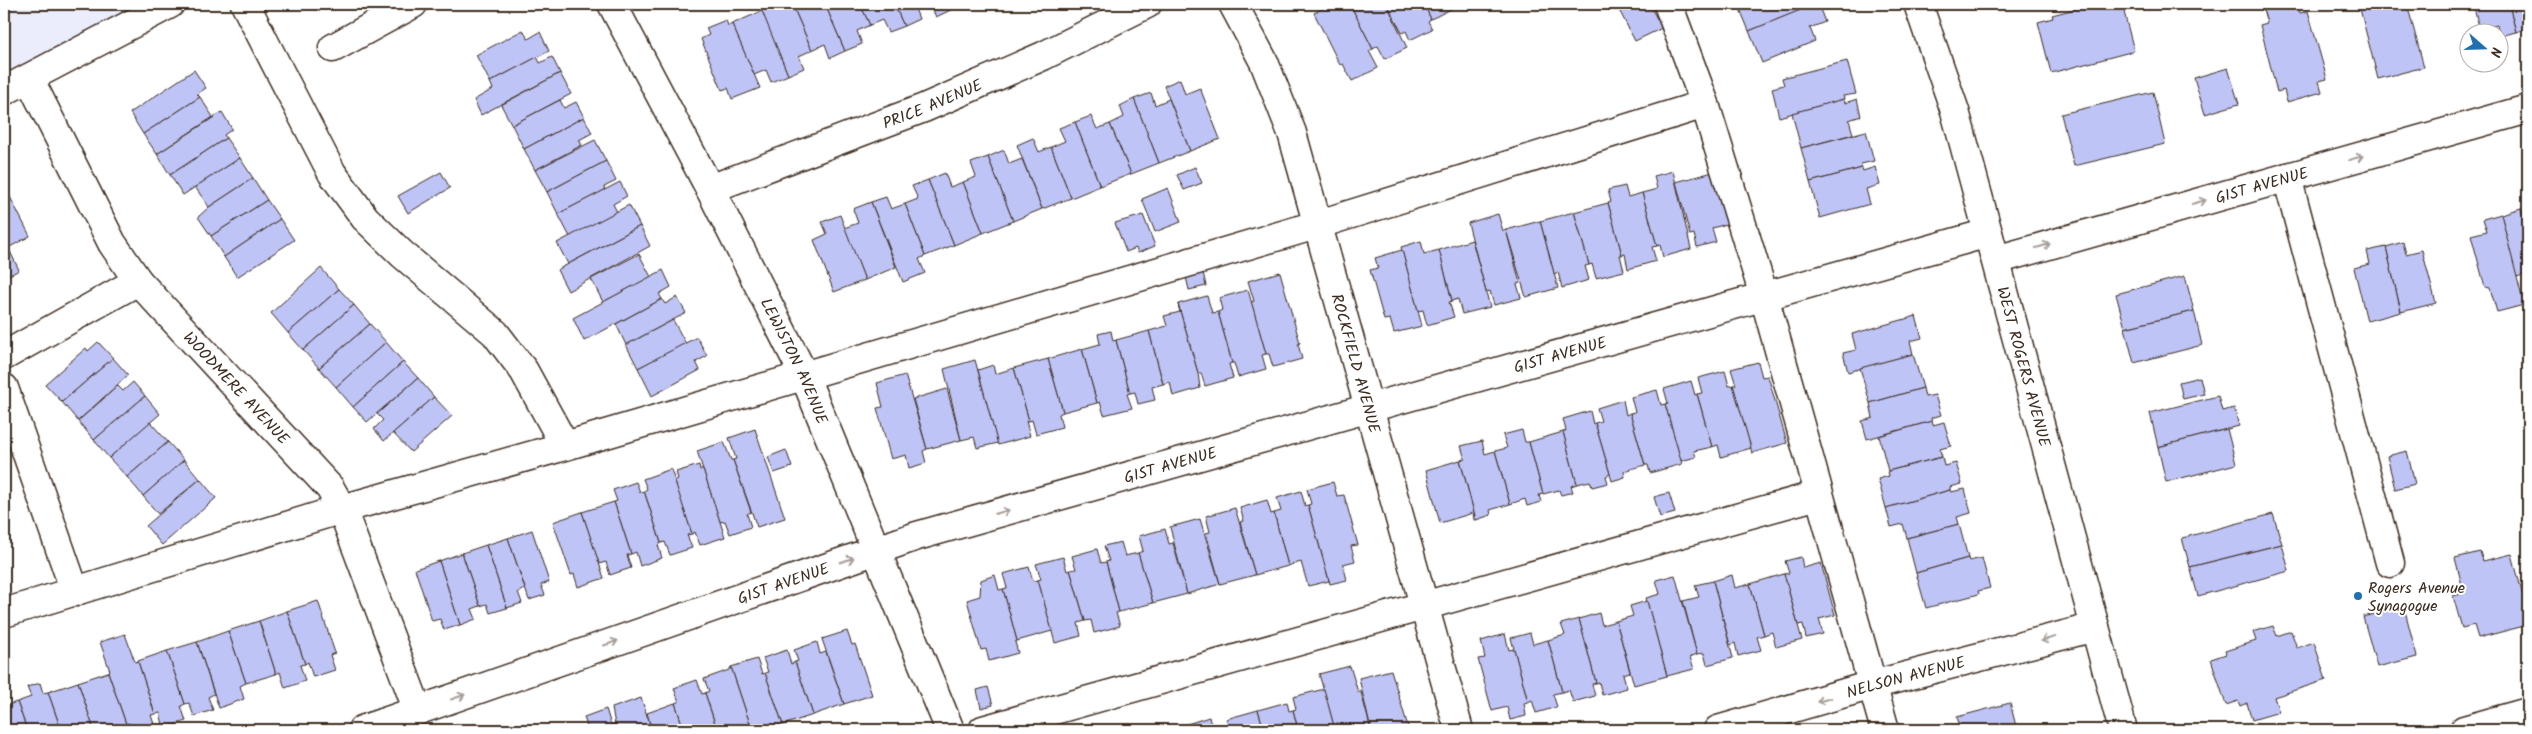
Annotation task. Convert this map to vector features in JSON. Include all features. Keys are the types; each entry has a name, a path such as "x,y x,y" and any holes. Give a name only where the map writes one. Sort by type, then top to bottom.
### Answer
{"street":[{"path":"4,91 170,4"},
{"path":"245,4 332,173 365,218 402,254 495,333 524,371 565,446"},
{"path":"333,48 413,4"},
{"name":"LEWISTON AVENUE","path":"614,4 804,375 950,730"},
{"name":"PRICE AVENUE","path":"710,189 924,108 1043,56 1147,4"},
{"name":"ROCKFIELD AVENUE","path":"1233,4 1264,62 1292,133 1316,225 1459,730"},
{"path":"1668,4 1705,104 1764,296 1885,730"},
{"name":"WEST ROGERS AVENUE","path":"1918,4 1955,110 2123,730"},
{"name":"WOODMERE AVENUE","path":"29,78 112,243 138,281 330,488 342,509 418,711"},
{"path":"4,613 342,509 565,446 1316,225 1705,104"},
{"name":"GIST AVENUE","path":"1996,260 2528,108"},
{"path":"2287,177 2390,563"},
{"name":"GIST AVENUE","path":"362,730 917,536 1988,233"},
{"path":"4,356 138,281"},
{"path":"4,388 75,592"},
{"path":"983,730 1818,495"},
{"name":"NELSON AVENUE","path":"1718,730 1872,685 2095,627"},
{"path":"2464,730 2528,712"}],"shaded area":[{"path":"4,4 185,4 4,98"}],"building":[{"path":"758,4 773,4 774,6 792,4 812,50 799,56 804,68 788,75"},
{"path":"792,4 825,4 845,51 830,58 825,44 812,50"},
{"path":"825,4 860,4 870,25 857,31 862,44 845,51"},
{"path":"860,4 894,4 904,26 888,32 882,20 870,25"},
{"path":"894,4 920,4 914,6 919,19 904,26"},
{"path":"930,4 953,4 955,8 936,17"},
{"path":"1323,4 1350,4 1373,49 1369,51 1378,68 1352,81 1343,64 1340,65 1314,13 1325,7"},
{"path":"1350,4 1387,4 1407,48 1385,59 1378,46 1373,49"},
{"path":"1387,4 1424,4 1431,19 1428,21 1432,29 1410,40 1406,31 1402,33"},
{"path":"1424,4 1461,4 1431,19"},
{"path":"1616,4 1649,4 1662,28 1635,41"},
{"path":"1738,4 1801,4 1804,9 1749,31"},
{"path":"1818,4 1825,22 1810,28 1815,41 1762,63 1749,31"},
{"path":"2094,4 2122,4 2134,51 2051,73 2038,22 2053,18 2052,15"},
{"path":"2284,4 2285,7 2298,4 2300,13 2308,11 2327,79 2319,81 2322,92 2287,102 2284,90 2277,92 2260,25 2267,23 2262,6"},
{"path":"2369,4 2407,4 2424,67 2378,79 2360,9 2370,6"},
{"path":"2473,4 2509,4 2516,32 2510,34 2510,22 2478,22"},
{"path":"2509,4 2528,4 2528,28 2516,32"},
{"path":"762,11 788,75 771,82 766,70 754,75 732,24"},
{"path":"726,20 728,26 732,24 760,88 732,99 728,88 722,90 701,39 709,35 706,28"},
{"path":"523,30 528,39 540,32 549,51 490,82 476,55"},
{"path":"537,57 540,63 552,57 560,73 481,115 474,100 493,89 490,82"},
{"path":"1847,61 1856,94 1843,96 1844,99 1779,117 1772,88 1784,85 1782,78"},
{"path":"2228,68 2239,104 2205,114 2194,78"},
{"path":"194,70 206,88 197,94 200,97 143,134 130,113"},
{"path":"560,73 571,94 512,125 501,105"},
{"path":"1180,79 1185,94 1200,88 1220,139 1190,151 1164,86"},
{"path":"2153,92 2165,144 2074,166 2061,114"},
{"path":"1151,93 1155,105 1169,99 1190,151 1159,163 1134,99"},
{"path":"200,97 213,117 157,154 143,134"},
{"path":"1134,99 1159,163 1131,174 1110,124 1124,117 1120,106"},
{"path":"1844,99 1845,103 1857,99 1861,116 1849,120 1853,134 1801,148 1792,113"},
{"path":"560,100 564,108 576,102 584,117 524,149 512,125"},
{"path":"222,112 232,129 224,135 226,138 170,175 157,154"},
{"path":"1091,116 1097,129 1110,124 1131,174 1100,186 1075,122"},
{"path":"584,117 592,133 579,140 582,145 535,170 524,149"},
{"path":"1075,122 1100,186 1071,198 1051,147 1065,141 1059,128"},
{"path":"1866,131 1874,161 1861,164 1862,168 1810,182 1801,148"},
{"path":"226,138 240,158 183,195 170,175"},
{"path":"1033,138 1039,152 1051,147 1071,198 1042,209 1017,145"},
{"path":"595,140 606,161 547,192 535,170"},
{"path":"1004,150 1009,164 1022,159 1042,209 1013,221 988,157"},
{"path":"988,157 1013,221 983,233 963,182 976,177 971,163"},
{"path":"240,158 253,178 209,207 195,187"},
{"path":"606,161 616,181 604,187 605,190 558,214 547,192"},
{"path":"1195,167 1202,183 1184,190 1177,175"},
{"path":"1875,167 1880,185 1866,189 1870,204 1820,218 1810,182 1862,168 1863,171"},
{"path":"1673,171 1691,249 1663,257 1660,245 1657,246 1642,193 1657,189 1654,176"},
{"path":"441,172 450,188 408,213 398,196"},
{"path":"1713,172 1727,224 1712,228 1716,242 1697,247 1694,234 1690,235 1676,182"},
{"path":"945,173 950,187 963,182 983,233 954,245 928,180"},
{"path":"253,178 267,200 211,236 198,217 209,207"},
{"path":"928,180 954,245 925,256 905,204 918,199 912,186"},
{"path":"620,182 627,196 613,204 617,212 570,237 558,214"},
{"path":"4,185 30,236 8,248 4,239"},
{"path":"1625,186 1628,197 1642,193 1657,246 1652,247 1656,261 1628,269 1625,254 1622,255 1608,203 1611,202 1608,190"},
{"path":"1168,188 1181,222 1155,232 1142,199"},
{"path":"886,197 891,209 905,204 925,256 919,259 925,273 903,282 871,202"},
{"path":"267,200 280,219 224,257 211,236"},
{"path":"871,202 896,267 865,280 844,228 858,223 853,209"},
{"path":"1608,203 1622,255 1620,255 1624,271 1596,278 1592,264 1589,265 1574,212"},
{"path":"629,205 640,226 568,264 557,243"},
{"path":"2521,208 2524,220 2528,218 2528,274 2516,277 2501,214"},
{"path":"1574,212 1589,265 1585,266 1589,280 1562,288 1558,272 1554,274 1540,221"},
{"path":"1498,214 1503,231 1506,230 1520,283 1517,284 1521,298 1494,305 1490,291 1486,292 1468,223"},
{"path":"2501,214 2524,305 2497,312 2490,288 2485,287 2471,235 2487,231 2483,219"},
{"path":"840,215 865,280 834,292 814,240 827,234 822,222"},
{"path":"1143,215 1155,246 1138,253 1136,248 1126,252 1115,223"},
{"path":"280,219 294,240 237,277 224,257"},
{"path":"1540,221 1558,288 1526,297 1506,230"},
{"path":"640,226 650,246 568,291 557,270"},
{"path":"4,239 19,270 4,278"},
{"path":"1472,240 1490,307 1462,314 1458,299 1452,301 1439,250"},
{"path":"1421,241 1424,254 1439,250 1452,301 1449,302 1454,317 1427,325 1423,310 1418,311 1401,247"},
{"path":"2403,242 2406,254 2422,250 2436,303 2401,312 2386,247"},
{"path":"2386,247 2401,312 2367,321 2354,268 2370,264 2367,251"},
{"path":"1402,250 1422,326 1394,333 1390,319 1384,320 1370,270 1378,268 1375,258"},
{"path":"639,254 651,277 603,302 591,279"},
{"path":"321,268 339,289 288,333 271,313"},
{"path":"663,270 671,287 659,294 662,299 584,341 573,318"},
{"path":"1203,272 1206,286 1189,290 1186,277"},
{"path":"1280,272 1300,343 1298,344 1302,359 1273,367 1269,354 1266,354 1251,302 1254,301 1248,281"},
{"path":"2185,276 2194,311 2125,328 2116,294"},
{"path":"339,289 354,305 303,350 288,333"},
{"path":"1248,290 1266,354 1262,355 1266,369 1238,377 1234,363 1232,363 1218,312 1222,310 1219,298"},
{"path":"1207,296 1212,313 1218,312 1232,363 1229,364 1233,378 1205,386 1201,373 1198,373 1178,304"},
{"path":"677,297 686,313 626,345 616,324 662,299 665,304"},
{"path":"1178,304 1198,373 1200,388 1173,396 1170,382 1163,384 1149,331 1167,326 1164,316 1180,312"},
{"path":"354,305 370,324 319,368 303,350"},
{"path":"2194,311 2202,345 2134,363 2125,328"},
{"path":"1916,316 1922,338 1910,341 1913,354 1848,372 1843,353 1856,350 1852,334"},
{"path":"673,320 686,344 638,368 626,345"},
{"path":"370,324 386,342 336,387 319,368"},
{"path":"1111,331 1113,341 1116,340 1130,393 1127,394 1132,408 1104,415 1100,402 1097,403 1082,349 1100,344 1098,334"},
{"path":"1149,331 1163,384 1152,387 1155,400 1138,404 1135,392 1130,393 1116,340"},
{"path":"697,337 707,356 696,362 700,370 652,396 638,368"},
{"path":"98,342 113,358 62,402 45,384 86,348 88,351"},
{"path":"386,342 403,362 353,407 336,387"},
{"path":"1082,349 1097,403 1063,412 1048,359"},
{"path":"1913,354 1923,388 1870,403 1860,368"},
{"path":"113,358 128,375 78,421 62,402"},
{"path":"1048,359 1063,412 1059,414 1062,427 1036,434 1032,420 1029,421 1014,368"},
{"path":"975,360 998,443 977,448 974,437 961,440 944,369"},
{"path":"403,362 418,378 367,422 353,407"},
{"path":"1758,362 1762,377 1768,376 1787,443 1752,453 1733,385 1736,385 1731,369"},
{"path":"993,365 995,374 1014,368 1029,421 1026,421 1030,436 998,445 978,370"},
{"path":"1725,371 1729,386 1733,385 1751,448 1721,457 1718,445 1712,447 1697,394 1702,393 1698,378"},
{"path":"905,375 927,449 923,451 926,463 909,468 906,455 891,459 877,408 883,407 877,383"},
{"path":"2200,377 2204,394 2183,399 2179,382"},
{"path":"418,378 434,397 384,441 374,429 383,420 377,414"},
{"path":"1691,381 1695,395 1697,394 1712,447 1694,451 1696,457 1681,461 1665,404 1668,403 1664,389"},
{"path":"133,382 145,396 94,440 78,421 118,386 123,391"},
{"path":"1923,388 1925,397 1935,395 1941,415 1931,418 1932,421 1867,439 1862,421 1873,418 1870,403"},
{"path":"947,389 961,440 927,449 913,399"},
{"path":"1657,390 1661,405 1665,404 1682,464 1650,473 1648,465 1645,465 1630,413 1635,412 1631,397"},
{"path":"145,396 160,414 109,458 94,440"},
{"path":"2218,396 2222,411 2234,408 2239,426 2158,447 2150,413"},
{"path":"434,397 452,416 411,452 393,433"},
{"path":"1623,400 1626,415 1630,413 1645,465 1624,471 1625,477 1612,481 1595,423 1601,421 1597,408"},
{"path":"1590,411 1610,474 1606,476 1608,483 1592,487 1590,481 1577,484 1563,432 1566,431 1563,419"},
{"path":"1932,421 1933,425 1944,422 1951,446 1940,449 1942,457 1888,471 1879,436"},
{"path":"150,422 168,442 127,477 109,458"},
{"path":"755,429 785,518 757,527 733,460 736,459 729,438"},
{"path":"2227,429 2236,464 2166,482 2158,447"},
{"path":"1522,430 1525,442 1529,442 1543,494 1539,495 1541,502 1527,506 1525,499 1510,504 1495,451 1507,448 1503,435"},
{"path":"1563,432 1577,484 1571,486 1573,492 1561,495 1559,490 1543,494 1529,442"},
{"path":"1482,441 1485,454 1495,451 1510,504 1490,510 1491,515 1476,520 1460,460 1465,459 1461,446"},
{"path":"168,442 184,460 143,496 127,477"},
{"path":"724,442 731,460 733,460 751,512 747,514 751,527 730,534 725,521 720,522 697,451"},
{"path":"786,450 792,467 774,473 768,457"},
{"path":"2407,451 2415,484 2395,489 2387,456"},
{"path":"1942,457 1944,466 1956,463 1962,484 1950,487 1950,490 1886,508 1878,479 1889,476 1888,471"},
{"path":"184,460 200,479 158,514 143,496"},
{"path":"1460,460 1476,520 1474,520 1473,513 1440,523 1426,470"},
{"path":"699,465 700,470 703,469 725,537 700,545 695,532 692,534 674,481 678,479 676,472"},
{"path":"671,469 692,534 687,535 692,548 670,555 665,542 661,543 644,491 647,489 643,479"},
{"path":"200,479 216,498 162,545 146,526"},
{"path":"636,482 640,492 644,491 661,543 658,545 662,558 640,566 636,552 631,554 614,502 617,501 613,490"},
{"path":"1333,482 1337,496 1344,495 1358,545 1351,546 1355,561 1343,564 1347,580 1330,584 1308,505 1311,504 1307,489"},
{"path":"1965,489 1971,513 1957,517 1959,524 1907,538 1903,524 1891,527 1886,508 1950,490 1951,492"},
{"path":"1301,491 1305,506 1308,505 1329,581 1308,586 1301,562 1288,566 1274,513 1281,511 1277,498"},
{"path":"1669,493 1675,513 1660,517 1654,497"},
{"path":"1267,500 1271,514 1274,513 1288,566 1255,575 1240,522 1244,521 1240,508"},
{"path":"614,502 631,554 627,555 631,568 610,575 606,562 599,564 582,512"},
{"path":"1235,508 1255,575 1220,584 1206,533 1210,532 1206,516"},
{"path":"582,512 604,578 578,587 574,574 571,575 553,522"},
{"path":"2273,514 2282,544 2190,567 2182,538"},
{"path":"1200,519 1220,584 1187,594 1170,527"},
{"path":"1959,524 1968,558 1916,573 1907,538"},
{"path":"1165,529 1169,544 1173,543 1187,594 1153,603 1138,553 1143,551 1139,536"},
{"path":"532,530 549,582 541,585 545,595 529,600 508,538"},
{"path":"508,538 525,589 518,592 522,603 507,608 486,545"},
{"path":"1121,542 1125,556 1138,553 1153,603 1119,612 1106,562 1109,561 1104,546"},
{"path":"2282,544 2289,571 2198,596 2190,567"},
{"path":"486,545 507,608 490,613 487,604 480,606 462,553"},
{"path":"1097,549 1101,563 1106,562 1119,612 1116,613 1120,626 1094,633 1091,620 1085,621 1070,570 1076,569 1072,556"},
{"path":"2480,552 2483,561 2512,554 2528,615 2528,625 2478,638 2474,625 2462,628 2453,596 2464,593 2455,558"},
{"path":"462,553 480,606 472,609 476,619 460,625 439,561"},
{"path":"1063,557 1067,571 1070,570 1085,621 1078,623 1081,636 1055,643 1038,580 1041,579 1036,564"},
{"path":"1801,557 1803,568 1821,563 1835,615 1819,619 1823,634 1806,638 1803,624 1798,625 1784,574 1789,573 1785,561"},
{"path":"1968,558 1969,561 1982,558 1990,588 1978,591 1979,594 1926,608 1916,573"},
{"path":"439,561 460,625 444,630 440,619 432,621 415,569"},
{"path":"1029,567 1033,581 1038,580 1052,631 1017,641 1003,589 1007,588 1003,574"},
{"path":"1784,574 1802,640 1776,647 1772,632 1764,635 1750,584"},
{"path":"995,575 999,590 1003,589 1017,641 1015,642 1018,653 989,661 986,649 981,650 967,600 980,596 981,580"},
{"path":"1675,575 1697,654 1690,657 1694,669 1667,676 1646,598 1660,594 1656,580"},
{"path":"1732,575 1735,588 1750,584 1764,635 1757,637 1761,650 1738,656 1735,643 1730,645 1713,581"},
{"path":"1713,581 1733,658 1707,665 1704,653 1697,654 1683,601 1699,597 1695,585"},
{"path":"318,601 335,653 330,655 335,670 313,677 308,662 305,664 287,611"},
{"path":"1647,601 1667,676 1634,685 1616,621 1633,616 1630,606"},
{"path":"2404,607 2417,657 2377,667 2363,617"},
{"path":"287,611 305,664 300,665 305,681 285,688 280,672 276,674 259,621"},
{"path":"1599,613 1602,625 1616,621 1630,672 1623,674 1627,688 1602,695 1599,682 1596,683 1579,619"},
{"path":"1579,619 1596,683 1592,684 1595,696 1573,702 1569,690 1562,692 1548,640 1565,635 1561,624"},
{"path":"259,621 276,674 246,683 228,631"},
{"path":"2273,626 2277,636 2291,631 2297,648 2314,642 2326,680 2274,697 2279,712 2252,720 2247,703 2240,706 2238,701 2226,705 2211,659 2226,654 2225,651 2256,641 2253,632"},
{"path":"228,631 246,683 240,686 244,699 219,708 197,642"},
{"path":"847,631 852,645 855,644 872,695 844,704 822,639"},
{"path":"1530,633 1533,644 1548,640 1562,692 1553,694 1557,707 1536,713 1532,700 1528,702 1511,638"},
{"path":"125,634 135,662 138,661 155,714 151,715 156,730 132,730 129,723 126,724 108,672 110,671 100,642"},
{"path":"1505,634 1509,650 1514,649 1528,702 1524,703 1526,716 1510,720 1507,707 1492,711 1478,659 1485,658 1481,641"},
{"path":"197,642 214,694 208,697 213,710 194,716 189,703 185,704 167,651"},
{"path":"817,642 820,654 826,652 844,704 813,715 795,662 798,661 794,650"},
{"path":"787,650 791,664 795,662 813,715 783,725 765,673 768,672 763,658"},
{"path":"167,651 185,704 181,706 186,721 164,728 160,713 155,714 138,661"},
{"path":"757,659 762,674 765,673 783,725 768,730 752,730 731,667"},
{"path":"1350,666 1358,692 1361,692 1371,730 1335,730 1319,674"},
{"path":"731,667 752,730 717,730 705,693 709,691 704,679 729,670"},
{"path":"1391,670 1409,730 1371,730 1359,678"},
{"path":"108,672 126,724 119,726 121,730 94,730 78,682"},
{"path":"697,680 702,694 705,693 717,730 684,730 675,703 679,702 674,688"},
{"path":"78,682 94,730 61,730 48,692"},
{"path":"40,683 43,693 48,692 61,730 27,730 17,702 31,697 27,687"},
{"path":"988,687 993,705 981,708 977,690"},
{"path":"1324,689 1335,730 1298,730 1293,710 1296,709 1293,697"},
{"path":"641,698 652,730 616,730 612,708"},
{"path":"17,702 27,730 4,730 4,706"},
{"path":"1287,702 1289,711 1293,710 1298,730 1264,730 1258,710"},
{"path":"675,703 684,730 652,730 647,713"},
{"path":"2010,703 2017,730 1961,730 1957,717"},
{"path":"606,709 611,725 614,724 616,730 588,730 584,717"},
{"path":"1258,710 1264,730 1226,730 1229,729 1226,719"},
{"path":"1209,717 1212,730 1189,730 1187,724"},
{"path":"1187,724 1189,730 1169,730 1168,728"}],"place":[{"name":"Rogers Avenue Synagogue","path":"2358,596"}]}
